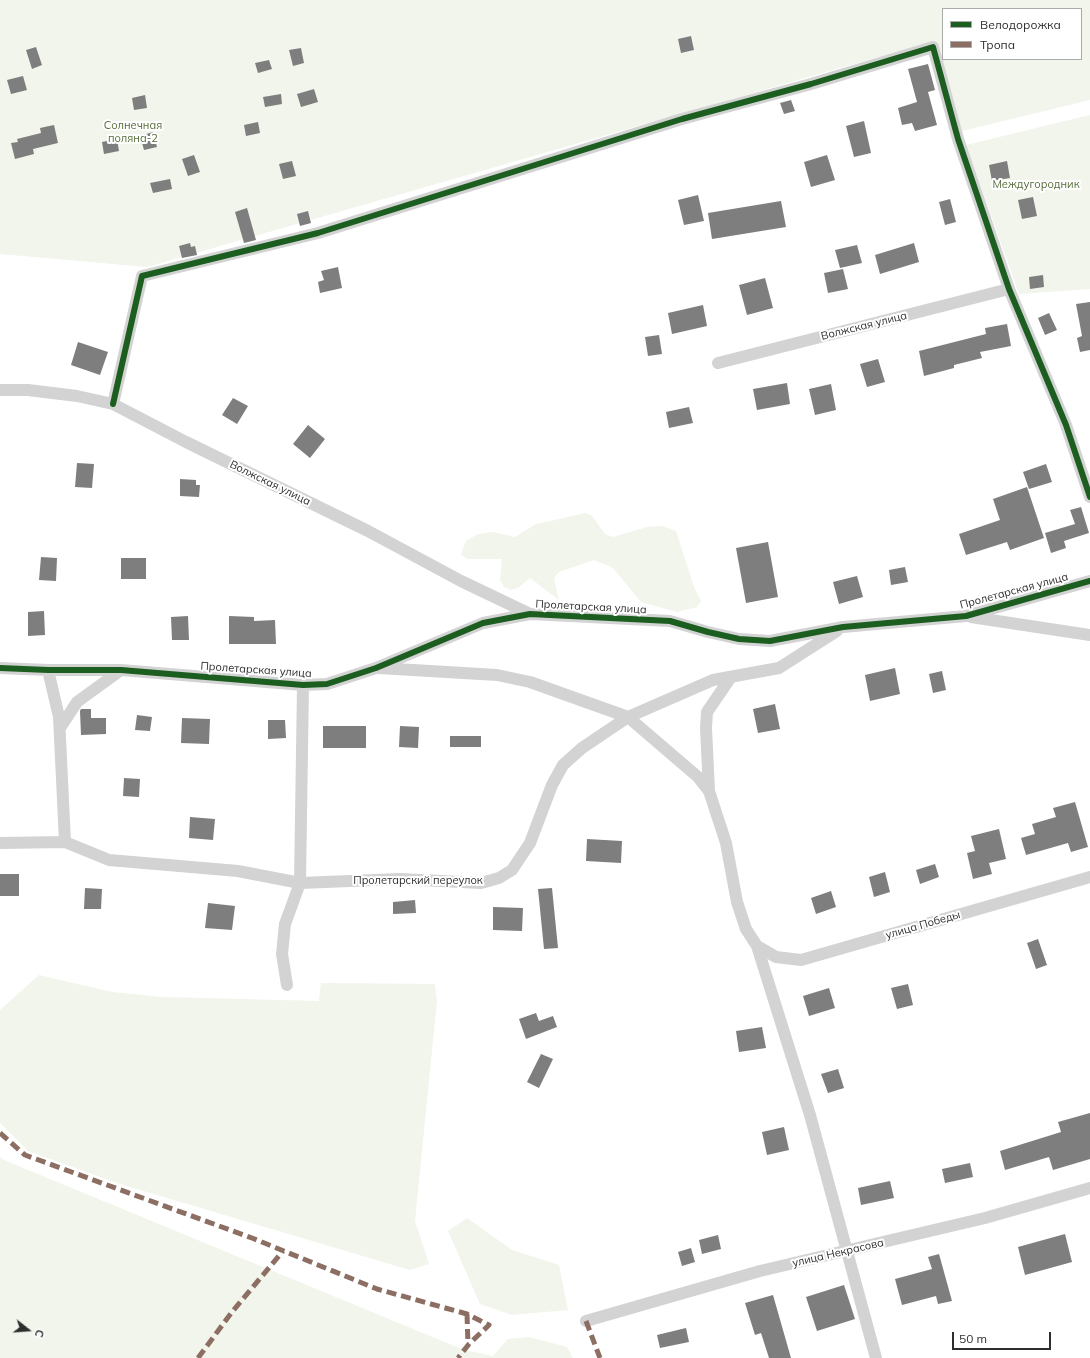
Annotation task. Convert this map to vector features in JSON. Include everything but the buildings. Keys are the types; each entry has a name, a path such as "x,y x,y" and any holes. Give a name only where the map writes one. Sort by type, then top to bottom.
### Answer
{"street":[{"path":"113,404 142,276 318,232 682,119 811,84 933,47 958,138 1009,289 1066,425 1090,497"},
{"name":"Волжская улица","path":"718,363 1009,289"},
{"name":"Волжская улица","path":"0,390 28,390 77,396 113,404 368,531 461,581 530,614"},
{"name":"Пролетарская улица","path":"0,668 120,670 303,685 327,684 376,668 483,623 530,614 670,620 708,632 739,639 770,641 843,627 966,616 1090,581"},
{"path":"966,616 1090,635"},
{"name":"Пролетарский переулок","path":"66,842 109,860 238,871 300,883 400,879 481,884 498,878 512,870 530,844 552,785 563,765 582,748 628,717 712,680 779,668 843,627"},
{"path":"376,668 497,675 530,682 628,717 698,777 709,791"},
{"path":"0,843 66,842 59,717 48,670"},
{"path":"60,728 76,702 120,670"},
{"path":"730,677 707,712 706,728 709,791 726,843 737,902 746,928 757,946 810,1115 876,1358"},
{"path":"287,985 282,954 285,924 300,883 303,685"},
{"name":"улица Победы","path":"757,946 776,957 801,960 1090,877"},
{"name":"улица Некрасова","path":"586,1321 760,1271 985,1218 1090,1188"}],"green space":[{"name":"Солнечная поляна-2","path":"0,0 1090,0 1090,100 962,131 934,41 147,267 0,254"},
{"name":"Междугородник","path":"1090,115 1090,289 1019,294 966,145"},
{"path":"586,513 592,516 605,534 613,537 647,527 662,526 676,531 694,587 701,601 697,607 677,612 641,602 613,568 594,560 559,572 554,578 559,600 530,578 518,588 511,590 504,587 500,580 502,559 467,559 461,554 466,541 478,534 493,532 515,537 536,524"},
{"path":"39,975 112,992 162,997 319,1001 321,983 435,984 437,1001 415,1221 429,1264 410,1270 120,1184 28,1151 0,1123 0,1010"},
{"path":"0,1157 4,1160 464,1350 493,1356 508,1339 529,1337 567,1347 573,1358 0,1358"},
{"path":"467,1218 512,1250 559,1265 568,1310 512,1315 480,1304 448,1231"}],"marked path":[{"path":"0,1133 25,1155 252,1238 377,1289 467,1314 489,1325 469,1344 458,1358"},
{"path":"198,1358 232,1312 283,1251"},
{"path":"467,1314 468,1345"},
{"path":"586,1321 600,1358"}],"cycle path":[{"path":"113,404 142,276 318,233 682,119 811,84 933,47 958,139 1009,289 1066,425 1090,497"},
{"path":"0,668 48,670 121,670 303,685 327,684 376,668 483,623 530,614 670,621 739,639 770,641 843,627 966,616 1090,581"}]}
